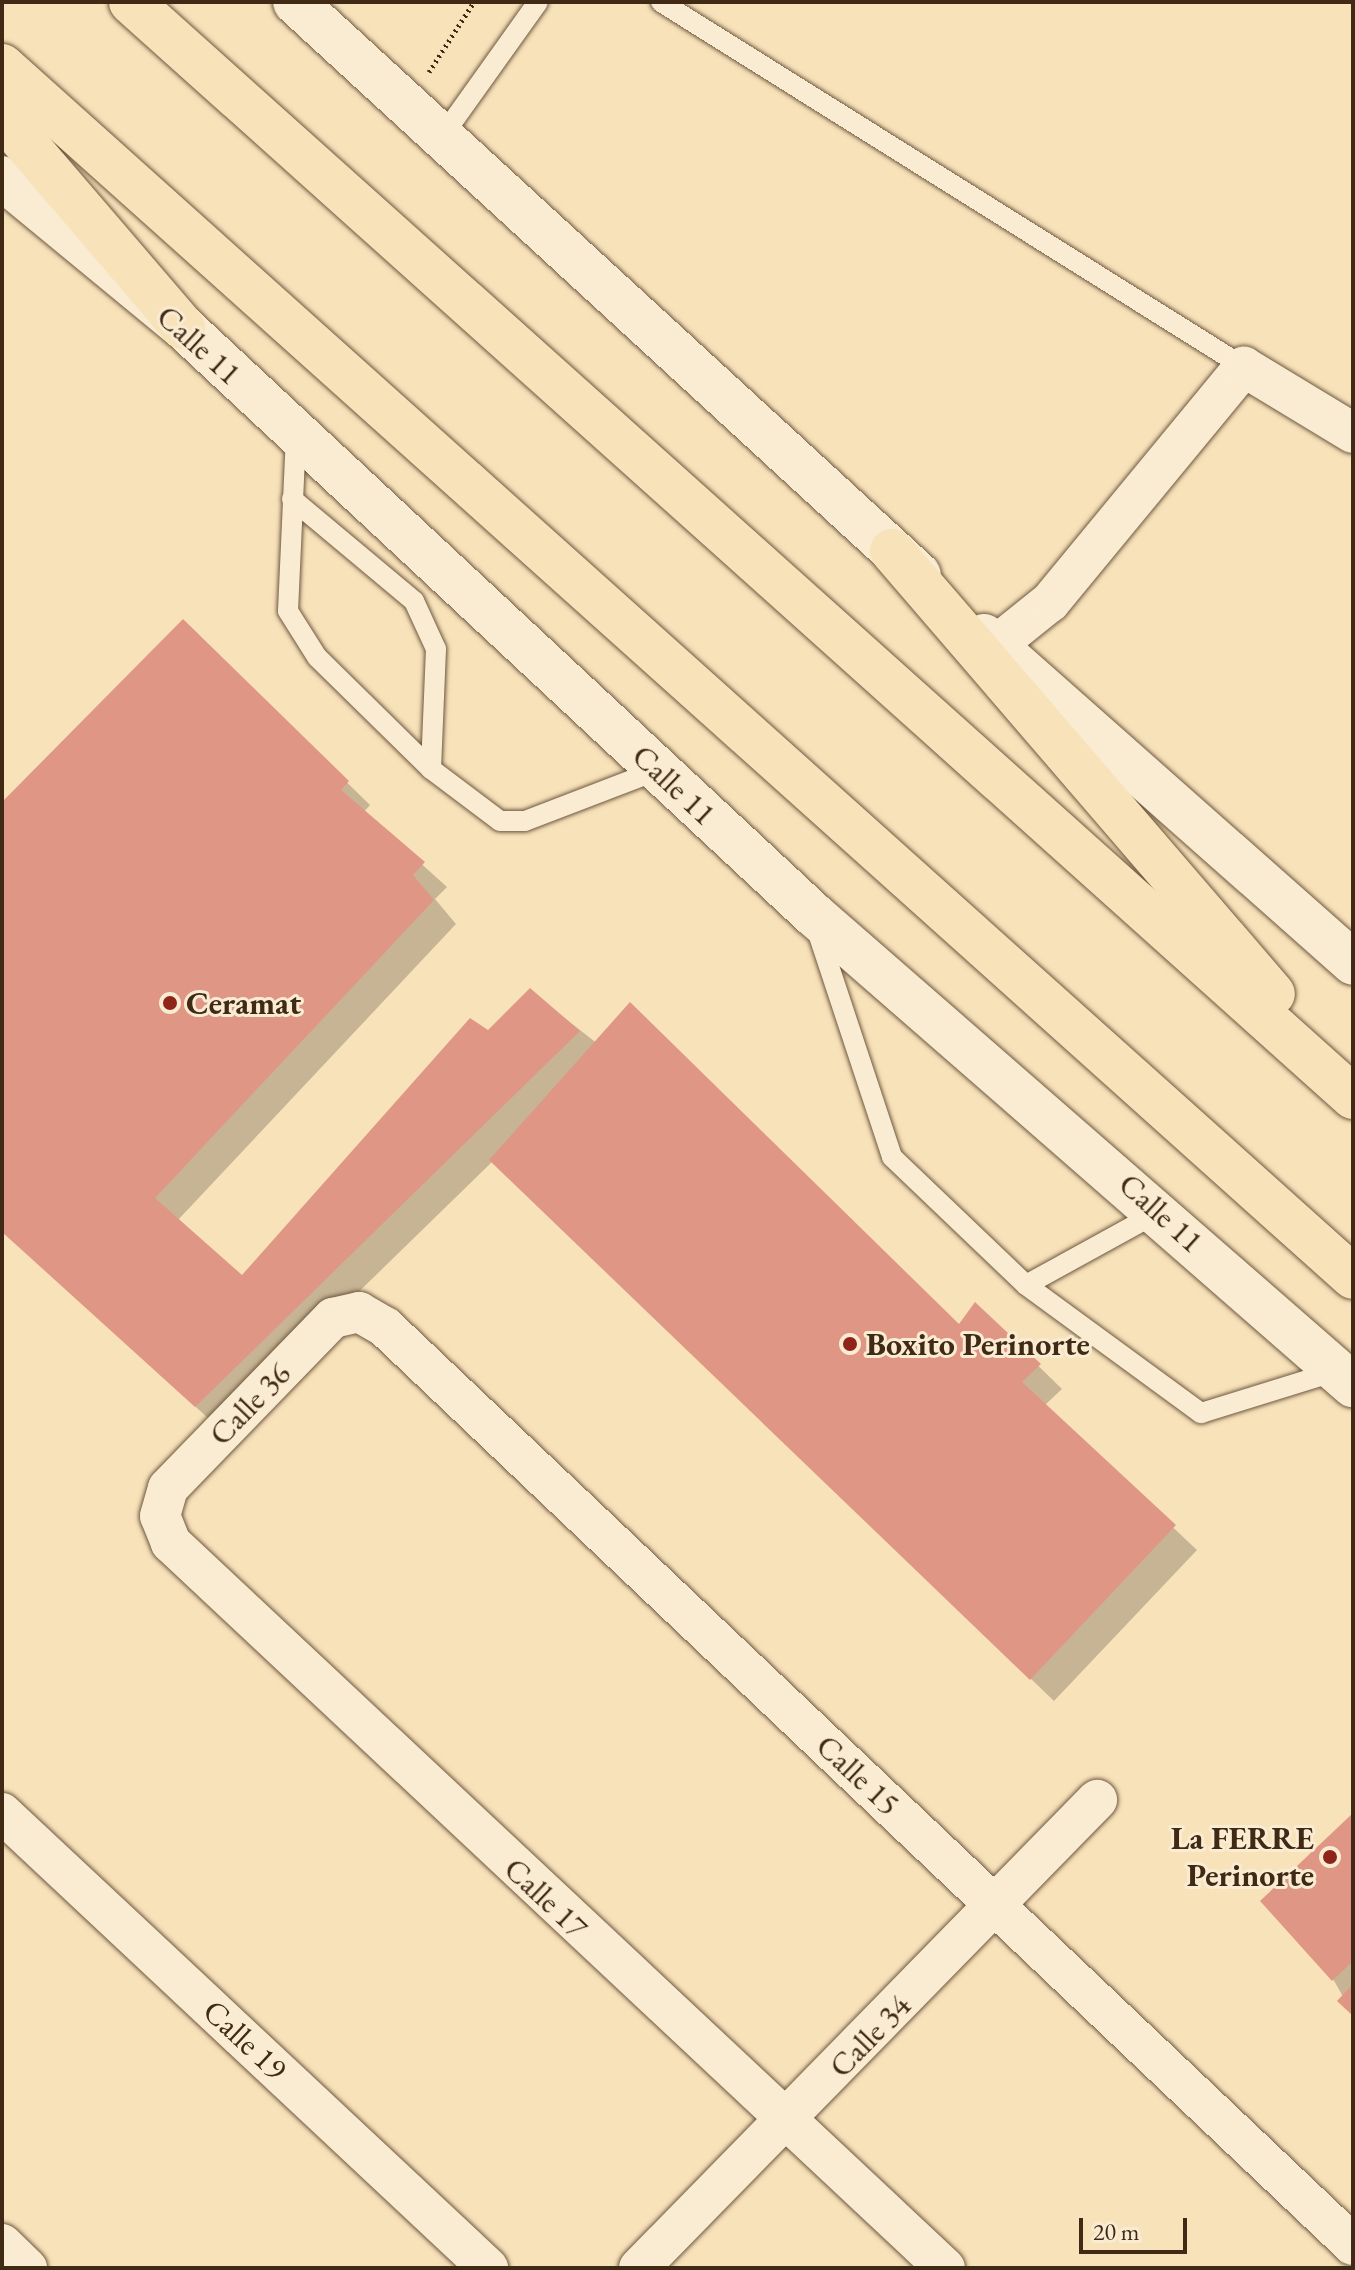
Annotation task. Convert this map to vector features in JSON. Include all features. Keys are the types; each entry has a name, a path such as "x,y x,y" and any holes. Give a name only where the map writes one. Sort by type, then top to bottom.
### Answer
{"highway":[{"path":"131,2 1353,1097"},
{"path":"2,66 1353,1277"},
{"path":"2,116 183,327"},
{"path":"892,551 1353,1086"}],"main road":[{"path":"295,2 995,646 1353,963"},
{"name":"Calle 11","path":"2,178 183,327 813,914 1160,1212 1345,1378"}],"street":[{"path":"995,646 1050,602 1244,367 1353,433"},
{"name":"Calle 36","path":"160,1516 179,1476 333,1318 359,1312"},
{"name":"Calle 15","path":"359,1312 385,1327 1353,2245"},
{"name":"Calle 17","path":"160,1516 171,1543 785,2125 945,2268"},
{"name":"Calle 34","path":"639,2268 785,2125 1097,1800"},
{"name":"Calle 19","path":"2,1813 488,2268"},
{"path":"2,2244 27,2268"}],"lane":[{"path":"441,138 538,2"},
{"path":"661,2 1244,367"},
{"path":"296,435 288,611 317,657 431,769 500,821 525,821 658,770"},
{"path":"292,499 414,601 436,649 431,769"},
{"path":"813,914 892,1157 1026,1285 1201,1413 1345,1378"},
{"path":"1026,1285 1160,1212"}],"path":[{"path":"401,101 474,2"}],"building":[{"name":"Ceramat","path":"183,619 349,781 341,790 425,862 413,875 434,900 155,1198 242,1275 470,1018 488,1030 530,988 580,1031 195,1407 2,1232 2,802"},
{"name":"Boxito Perinorte","path":"630,1002 959,1324 975,1302 1041,1364 1022,1382 1176,1525 1030,1680 489,1160"},
{"name":"La FERRE Perinorte","path":"1353,1813 1353,1961 1332,1981 1260,1901"},
{"path":"1353,1984 1353,2016 1337,2001"}],"place":[{"name":"Ceramat","path":"170,1003"},
{"name":"Boxito Perinorte","path":"850,1344"},
{"name":"La FERRE Perinorte","path":"1330,1857"}]}
